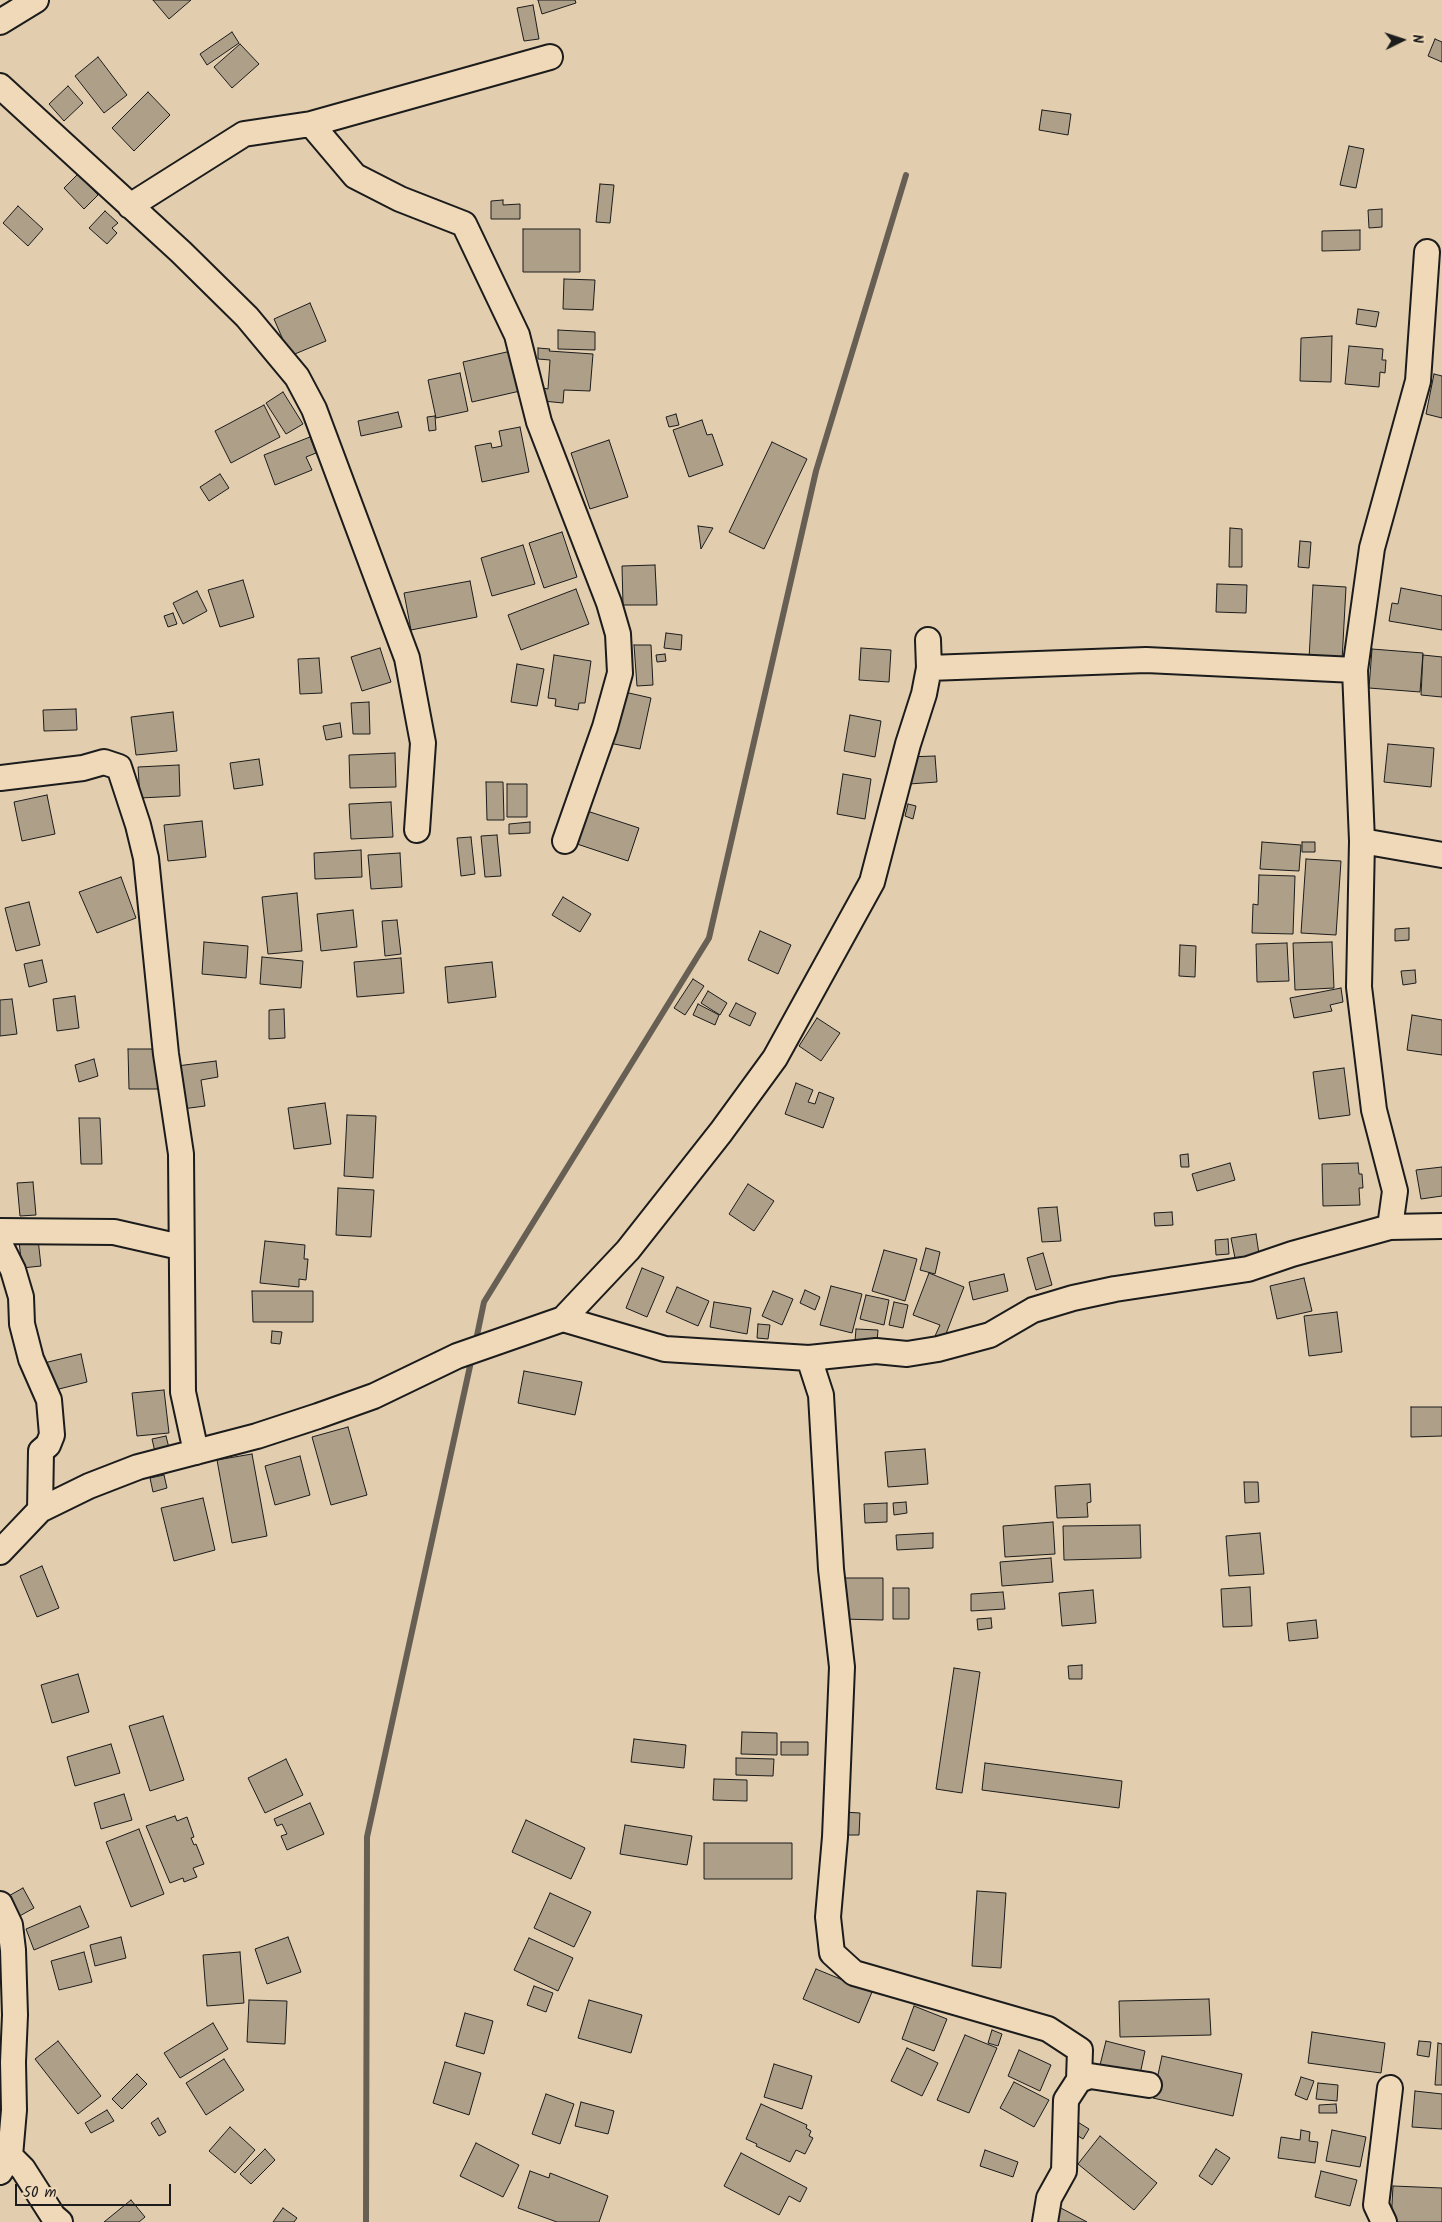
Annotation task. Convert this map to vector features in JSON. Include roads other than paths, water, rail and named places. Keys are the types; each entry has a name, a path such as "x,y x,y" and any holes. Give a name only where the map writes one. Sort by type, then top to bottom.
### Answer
{"street":[{"path":"0,22 36,0"},
{"path":"130,206 244,134 311,124 550,58"},
{"path":"0,86 181,252 247,317 297,377 314,409 407,658 423,743 417,830"},
{"path":"311,124 355,176 400,199 464,224 518,335 539,422 609,603 618,634 620,673 605,727 565,841"},
{"path":"1390,1227 1395,1191 1374,1110 1359,986 1362,841 1355,670 1372,548 1418,380 1427,252"},
{"path":"0,1552 40,1510 89,1486 138,1467 257,1436 374,1396 456,1356 563,1319 628,1250 721,1132 775,1058 872,882 929,668 928,640"},
{"path":"929,668 1146,660 1355,670"},
{"path":"0,778 82,768 104,762 119,766 124,775 146,858 166,1054 180,1154 183,1392 196,1452"},
{"path":"1362,841 1442,855"},
{"path":"563,1319 665,1349 808,1358 876,1351 907,1354 938,1349 990,1334 1033,1310 1073,1298 1115,1289 1248,1269 1292,1254 1390,1227 1442,1226"},
{"path":"0,1231 114,1232 180,1247"},
{"path":"0,1244 13,1270 21,1297 22,1324 31,1359 42,1381 48,1400 52,1435 48,1445 41,1451 40,1510"},
{"path":"808,1358 820,1395 831,1569 842,1667 835,1837 828,1917 832,1953 854,1973 1048,2029 1080,2050 1079,2080 1066,2100 1064,2171 1049,2198 1045,2222"},
{"path":"0,1904 10,1925 13,1950 14,2110 5,2164 23,2168 53,2216 60,2222"},
{"path":"1079,2080 1090,2076 1149,2085"},
{"path":"1384,2222 1376,2205 1390,2088"}],"waterway":[{"path":"475,1345 484,1302 709,938 816,471 906,175"},
{"path":"366,2222 367,1837 472,1357"}]}
